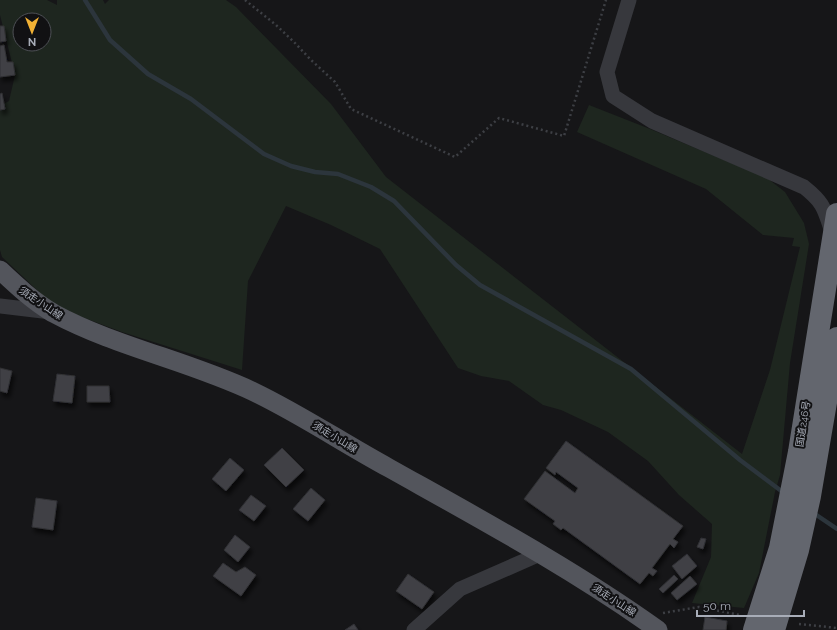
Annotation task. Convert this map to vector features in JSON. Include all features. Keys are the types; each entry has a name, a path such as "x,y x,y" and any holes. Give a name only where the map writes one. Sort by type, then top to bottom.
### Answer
{"highway":[{"name":"国道246号","path":"800,493 799,452 835,224"},
{"name":"国道246号","path":"774,630 800,493 837,338"},
{"name":"国道246号","path":"747,623 789,549"}],"main road":[{"name":"須走小山線","path":"0,270 26,294 52,312 90,330 237,384 278,403 362,453 540,554 622,604 658,630"}],"street":[{"path":"629,0 607,72 613,96 652,121 804,187 818,198 835,224"},
{"path":"0,306 52,312"},
{"path":"414,630 460,588 540,554"}],"path":[{"path":"245,0 276,25 335,82 350,109 455,157 499,118 564,136 606,0"},
{"path":"639,617 699,608 747,623"},
{"path":"799,624 837,628"}],"shaded area":[{"path":"0,0 47,0 57,5 57,0 103,0 105,4 109,0 226,0 236,7 331,104 386,177 742,454 770,370 800,247 792,246 794,238 763,235 706,189 577,132 589,105 767,178 785,192 804,223 809,244 790,363 780,475 775,492 759,573 744,608 692,603 711,557 712,524 679,495 648,461 608,432 561,410 543,405 509,381 481,376 458,368 380,249 331,225 286,206 248,281 242,370 122,332 55,307 2,257 0,250 0,106 9,101 15,75 0,15"}],"building":[{"path":"0,26 4,26 6,41 0,42"},
{"path":"4,45 7,62 13,62 15,75 0,77 0,46"},
{"path":"2,93 5,109 0,110 0,94"},
{"path":"0,368 12,371 7,393 0,391"},
{"path":"57,374 75,376 72,403 53,401"},
{"path":"87,386 109,386 110,402 87,402"},
{"path":"566,441 683,526 673,539 678,542 674,548 670,544 652,568 657,571 653,576 649,573 640,584 563,528 561,530 553,524 555,521 524,499 545,471 575,493 578,488 556,472 555,475 546,468"},
{"path":"282,448 304,470 286,487 264,465"},
{"path":"230,458 244,470 226,491 212,479"},
{"path":"311,488 325,500 308,521 293,509"},
{"path":"251,495 266,506 254,521 239,510"},
{"path":"36,498 57,501 53,530 32,527"},
{"path":"235,535 250,547 238,562 224,550"},
{"path":"701,538 706,539 703,549 697,547"},
{"path":"687,554 697,566 682,579 672,566"},
{"path":"223,563 236,572 245,567 256,575 241,596 213,576"},
{"path":"408,574 434,592 422,609 396,591"},
{"path":"674,575 678,579 663,593 659,589"},
{"path":"690,576 697,584 677,600 671,593"},
{"path":"705,617 727,621 726,630 703,630"},
{"path":"354,624 358,630 345,630"}],"waterway":[{"path":"85,0 110,40 148,74 191,99 264,154 291,166 315,172 338,174 371,187 394,201 456,265 480,285 631,369 740,460 784,493"},
{"path":"812,512 837,529"}]}
